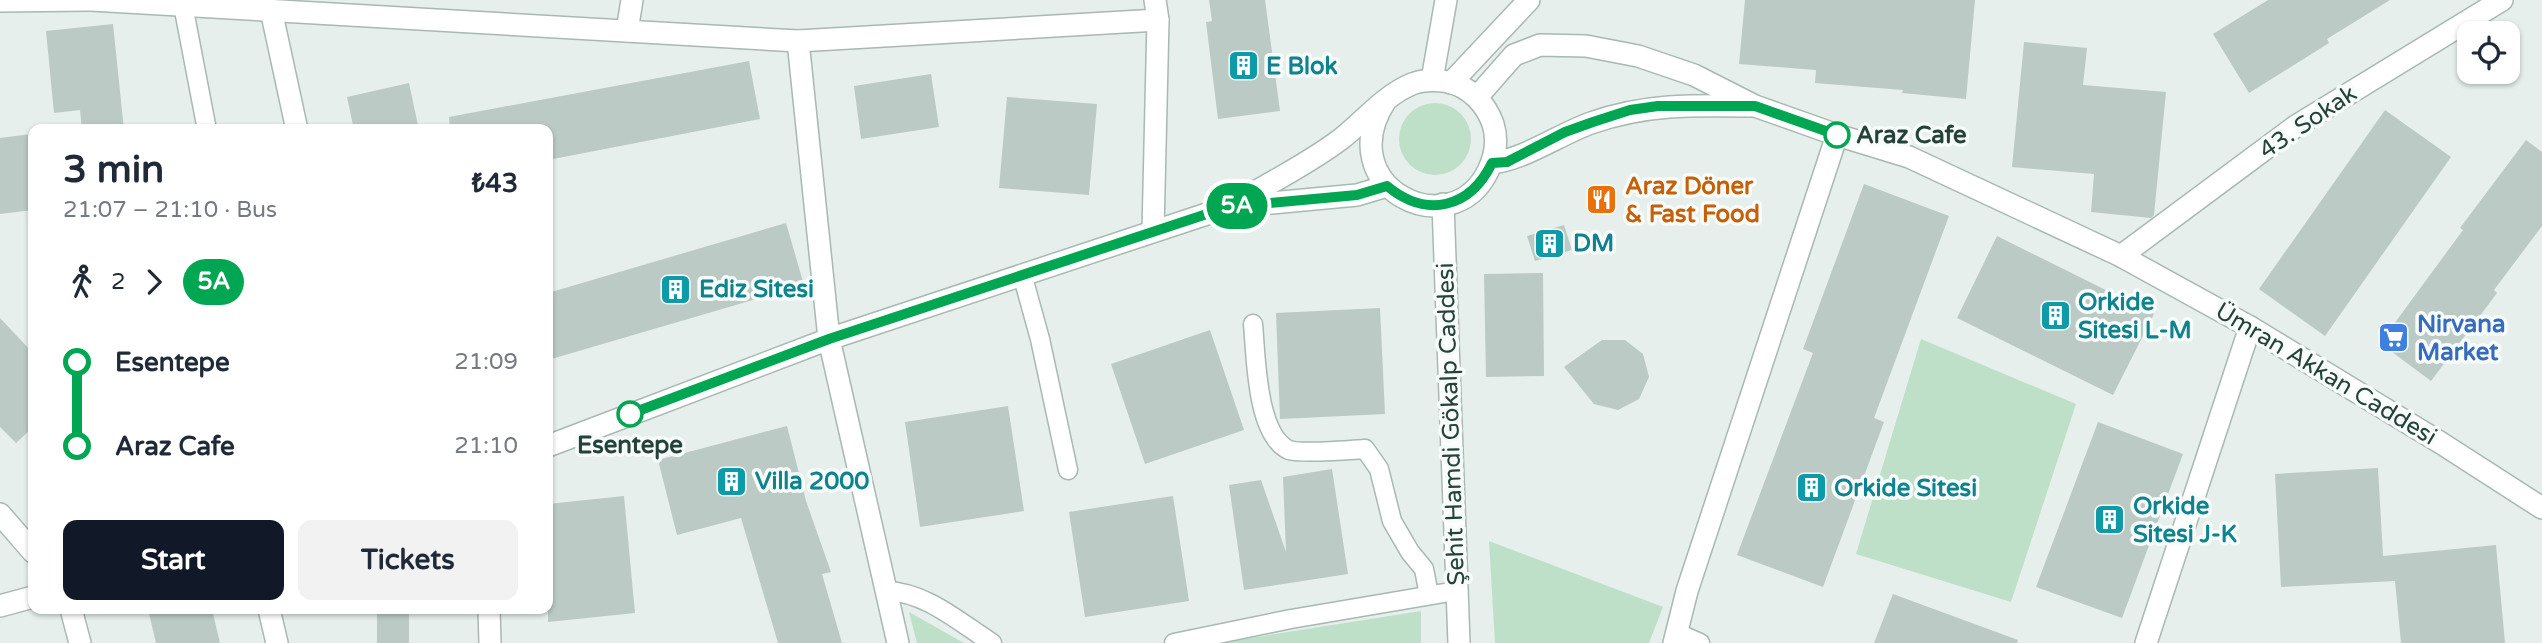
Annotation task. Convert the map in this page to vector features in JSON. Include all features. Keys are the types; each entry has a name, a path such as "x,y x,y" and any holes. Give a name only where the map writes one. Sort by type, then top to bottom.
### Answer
{"street":[{"path":"0,1 90,0 798,41 1157,10 1153,231"},
{"path":"627,31 632,0"},
{"path":"1442,81 1446,0"},
{"path":"1442,81 1529,0"},
{"name":"43. Sokak","path":"2121,256 2296,127 2502,0"},
{"path":"271,10 296,124"},
{"path":"798,41 829,339 898,643"},
{"path":"1477,97 1514,55 1540,45 1586,46 1638,56 1694,75 1755,106"},
{"path":"553,444 829,339 1228,207 1310,160 1340,139 1386,100 1415,82 1442,81 1465,88 1477,97 1494,128 1496,145 1485,178 1460,200 1428,206 1413,203 1387,186 1377,170 1371,144 1376,116 1386,100"},
{"path":"1492,163 1507,162 1565,132 1630,110 1697,105 1755,106"},
{"name":"Ümran Akkan Caddesi","path":"1755,106 1909,157 2121,256 2250,327 2542,508"},
{"path":"1676,638 1687,591 1837,135"},
{"path":"1228,207 1357,195 1387,186"},
{"name":"Şehit Hamdi Gökalp Caddesi","path":"1443,204 1459,643"},
{"path":"2146,643 2250,327"},
{"path":"0,514 28,546"},
{"path":"0,606 28,598"},
{"path":"72,614 80,643"},
{"path":"270,614 276,643"},
{"path":"488,614 490,643"}],"lane":[{"path":"183,5 206,124"},
{"path":"1022,274 1040,339 1068,470"},
{"path":"1253,324 1262,407 1277,440 1291,451 1365,449 1380,469 1392,520 1410,552 1424,569 1429,595"},
{"path":"886,591 924,599 992,643"},
{"path":"1174,643 1291,619 1457,591"},
{"path":"1676,638 1700,643"}],"green space":[{"path":"1428,103 1442,103 1461,113 1471,132 1471,146 1461,165 1442,175 1428,175 1409,165 1399,146 1399,132 1409,113"},
{"path":"1921,339 2076,404 2011,602 1856,554"},
{"path":"1489,541 1663,607 1649,643 1495,643"},
{"path":"1421,611 1421,643 1218,643"},
{"path":"909,612 964,643 917,643"}],"building":[{"name":"E Blok","path":"1209,0 1265,0 1280,111 1218,119 1206,22 1212,21"},
{"path":"1745,0 1975,0 1966,99 1902,93 1903,90 1815,83 1816,70 1739,64"},
{"path":"2268,0 2390,0 2327,39 2329,43 2249,93 2213,34"},
{"path":"113,24 123,124 81,124 80,110 54,113 46,31"},
{"path":"2024,42 2087,48 2083,85 2166,92 2154,215 2151,218 2091,212 2094,174 2012,167"},
{"path":"749,61 760,119 553,159 553,124 450,124 449,117"},
{"path":"931,74 939,127 861,139 854,86"},
{"path":"409,83 418,124 353,124 347,97"},
{"path":"1007,97 1097,104 1089,195 999,188"},
{"path":"2385,110 2451,157 2325,336 2259,289"},
{"path":"28,134 28,211 0,214 0,138"},
{"path":"2526,140 2542,152 2542,226 2494,290 2497,293 2431,381 2380,343 2463,230 2460,228"},
{"path":"1864,184 1949,216 1874,418 1884,422 1823,587 1737,555 1813,353 1803,349"},
{"name":"Ediz Sitesi","path":"786,223 804,285 553,359 553,292"},
{"name":"DM","path":"1564,225 1572,250 1535,261 1527,236"},
{"name":"Orkide Sitesi L-M","path":"1997,236 2154,314 2113,395 1957,318"},
{"path":"1543,273 1544,376 1486,377 1484,274"},
{"path":"1380,308 1385,414 1280,419 1276,313"},
{"path":"0,318 28,348 28,432 16,443 0,427"},
{"path":"1210,330 1244,430 1145,464 1111,364"},
{"path":"1602,340 1625,340 1643,354 1649,377 1639,399 1618,410 1594,404 1564,367"},
{"path":"1008,406 1024,511 920,527 905,422"},
{"name":"Orkide Sitesi J-K","path":"2098,422 2183,454 2122,618 2036,587"},
{"path":"787,426 806,501 831,572 822,574 842,643 778,643 741,518 677,535 658,460"},
{"path":"2378,468 2383,556 2496,545 2505,643 2401,643 2395,581 2281,587 2275,474"},
{"path":"1332,469 1348,574 1244,590 1229,485 1261,480 1286,552 1283,477"},
{"path":"624,496 635,613 548,622 548,614 553,614 553,503"},
{"path":"1173,496 1189,601 1085,617 1069,512"},
{"path":"1893,594 2018,640 2017,643 1874,643"},
{"path":"149,614 213,614 220,643 156,643"},
{"path":"377,614 409,614 409,643 377,643"}],"bus line":[{"name":"5A","path":"630,414 829,339 1228,207 1357,195 1387,186 1413,203 1428,206 1460,200 1485,178 1492,163 1507,162 1565,132 1630,110 1658,106 1755,106 1837,135"}],"place":[{"name":"E Blok","path":"1243,66"},
{"name":"Araz Cafe","path":"1837,135"},
{"name":"Araz Döner & Fast Food","path":"1602,200"},
{"name":"DM","path":"1550,243"},
{"name":"Ediz Sitesi","path":"676,289"},
{"name":"Orkide Sitesi L-M","path":"2055,316"},
{"name":"Nirvana Market","path":"2394,338"},
{"name":"Esentepe","path":"630,414"},
{"name":"Villa 2000","path":"732,481"},
{"name":"Orkide Sitesi","path":"1811,488"},
{"name":"Orkide Sitesi J-K","path":"2110,520"}]}
